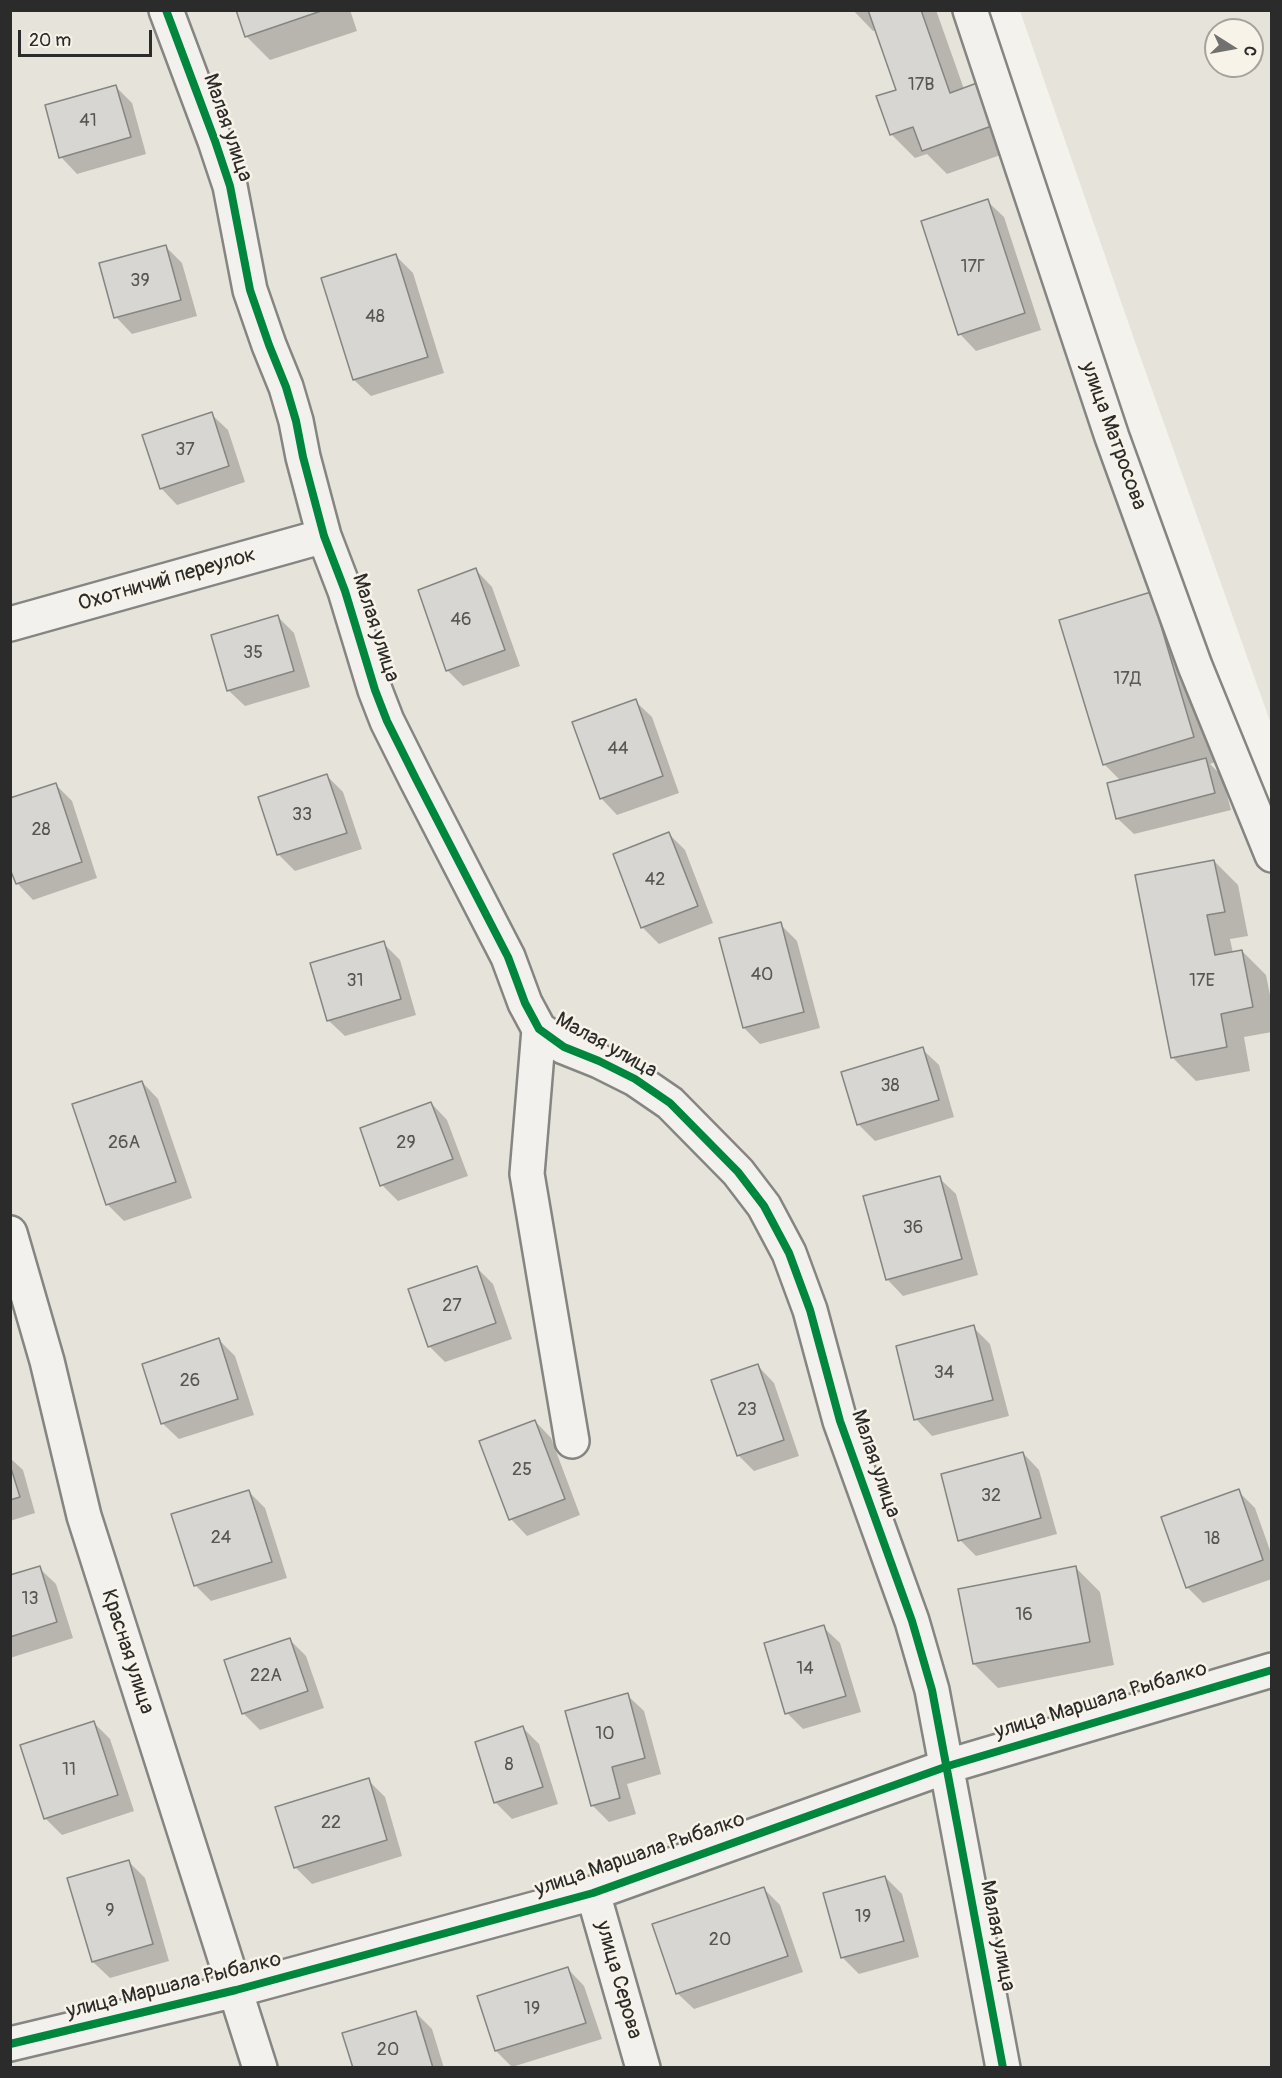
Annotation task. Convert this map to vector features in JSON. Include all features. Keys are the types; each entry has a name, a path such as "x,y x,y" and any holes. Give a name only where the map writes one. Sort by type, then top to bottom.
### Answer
{"street":[{"name":"Малая улица","path":"166,10 230,186 250,290 293,410 324,536 345,591 375,690 387,721 508,957 525,1003 539,1029 564,1047 635,1079 670,1103 738,1172 764,1206 789,1253 810,1310 840,1421 912,1621 932,1690 1004,2067"},
{"name":"улица Матросова","path":"970,10 1112,437 1195,666 1272,855"},
{"name":"Охотничий переулок","path":"10,624 324,536"},
{"name":"Малая улица","path":"539,1029 527,1174 572,1441"},
{"name":"Красная улица","path":"10,1233 42,1341 84,1516 260,2067"},
{"name":"улица Маршала Рыбалко","path":"10,2044 236,1990 593,1893 948,1766 1272,1670"},
{"name":"улица Серова","path":"593,1893 643,2067"}],"shaded area":[{"path":"11,11 960,11 1180,681 1271,856 1271,2067 11,2068"},
{"path":"1020,11 1271,11 1271,724 1134,339"}],"building":[{"path":"236,10 324,10 245,37"},
{"path":"868,10 921,10 950,93 985,80 1000,123 922,151 913,127 890,135 876,96 896,90"},
{"path":"116,85 131,137 59,158 45,105"},
{"path":"988,199 1025,313 958,335 921,221"},
{"path":"166,245 181,300 114,318 99,263"},
{"path":"396,254 428,357 353,380 321,278"},
{"path":"212,412 229,466 160,489 142,435"},
{"path":"476,568 505,650 446,671 418,590"},
{"path":"1151,592 1194,737 1103,765 1059,620"},
{"path":"278,615 294,671 227,691 211,635"},
{"path":"636,699 663,776 600,799 572,722"},
{"path":"1206,758 1215,793 1116,819 1107,783"},
{"path":"327,774 347,833 277,855 258,797"},
{"path":"56,783 82,862 16,884 10,869 10,798"},
{"path":"669,832 698,906 641,928 613,854"},
{"path":"1214,860 1225,912 1207,915 1215,955 1242,950 1253,1007 1221,1014 1227,1047 1171,1058 1135,875"},
{"path":"781,922 804,1012 743,1028 719,938"},
{"path":"384,941 401,999 327,1021 310,963"},
{"path":"923,1047 939,1100 857,1125 841,1072"},
{"path":"142,1081 176,1182 106,1205 72,1104"},
{"path":"431,1102 453,1159 380,1186 360,1128"},
{"path":"940,1176 962,1259 886,1280 863,1196"},
{"path":"477,1266 496,1323 428,1347 408,1289"},
{"path":"974,1325 993,1400 914,1420 896,1346"},
{"path":"219,1338 238,1399 161,1424 142,1364"},
{"path":"758,1364 784,1440 737,1456 711,1380"},
{"path":"535,1420 565,1499 509,1520 479,1441"},
{"path":"1023,1452 1041,1518 958,1541 941,1474"},
{"path":"10,1465 20,1497 10,1500"},
{"path":"1239,1489 1263,1560 1186,1588 1161,1517"},
{"path":"249,1490 272,1562 194,1586 171,1514"},
{"path":"40,1566 57,1622 10,1637 10,1575"},
{"path":"1076,1566 1090,1642 973,1664 958,1589"},
{"path":"824,1625 846,1696 785,1714 764,1643"},
{"path":"290,1638 308,1691 242,1714 224,1660"},
{"path":"628,1693 645,1758 612,1767 620,1798 591,1806 565,1711"},
{"path":"94,1721 118,1795 44,1819 20,1745"},
{"path":"523,1726 543,1787 494,1803 475,1742"},
{"path":"369,1778 387,1840 294,1868 275,1807"},
{"path":"129,1860 153,1944 92,1962 67,1878"},
{"path":"885,1876 904,1941 841,1958 823,1893"},
{"path":"764,1887 788,1956 676,1994 652,1924"},
{"path":"568,1967 586,2023 495,2051 477,1996"},
{"path":"416,2011 433,2068 353,2068 342,2033"}],"cycle path":[{"path":"166,10 230,186 250,290 286,387 324,536 345,591 375,690 387,721 508,957 525,1003 539,1029 564,1047 635,1079 670,1103 738,1172 764,1206 789,1253 810,1310 840,1421 912,1621 932,1690 1003,2068"},
{"path":"10,2044 236,1990 593,1893 948,1766 1272,1670"}]}
